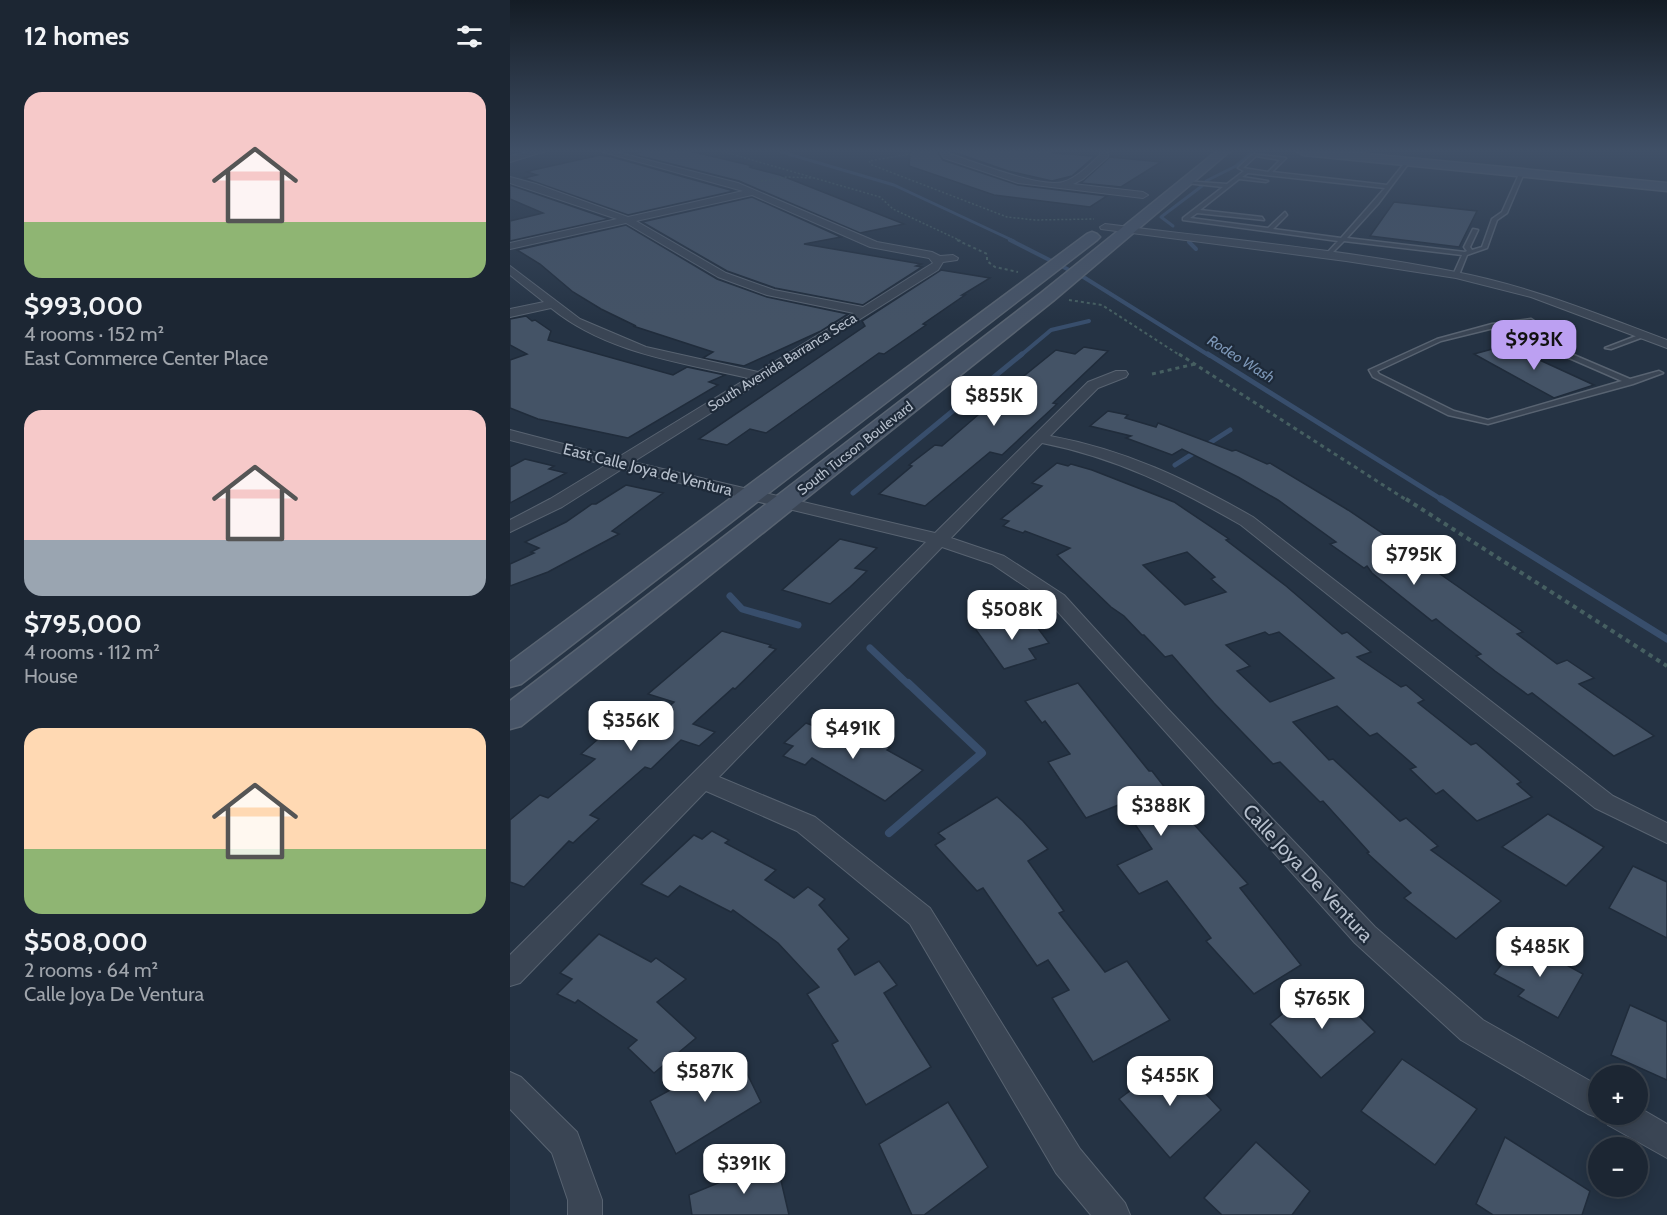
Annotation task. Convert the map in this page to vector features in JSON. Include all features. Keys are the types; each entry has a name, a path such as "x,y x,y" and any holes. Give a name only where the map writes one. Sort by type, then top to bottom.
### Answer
{"main road":[{"name":"South Tucson Boulevard","path":"510,718 786,503 1068,267 1112,219 1127,208"},
{"name":"South Tucson Boulevard","path":"510,676 753,495 1068,267 1130,228 1155,208"}],"street":[{"path":"594,208 628,220 723,275 771,293 864,311"},
{"path":"510,246 682,208"},
{"path":"792,208 874,245 932,255 938,259 953,258"},
{"path":"1112,219 1130,228 1456,275 1535,295 1667,344"},
{"path":"1130,228 1346,258"},
{"name":"South Avenida Barranca Seca","path":"510,527 556,503 620,464 934,268 938,264 938,259"},
{"path":"510,269 576,322 642,350 759,376"},
{"path":"510,313 552,304"},
{"path":"510,974 1039,438 1093,385 1121,374"},
{"name":"East Calle Joya de Ventura","path":"510,435 620,464 786,503"},
{"path":"1039,438 1072,444 1118,457 1189,488 1247,520 1604,802 1667,834"},
{"name":"Calle Joya De Ventura","path":"786,503 938,539 998,560 1057,600 1365,935 1472,1030 1588,1097"},
{"path":"702,779 806,824 920,916 1068,1161 1113,1215"},
{"path":"510,1087 565,1143 585,1200 585,1215"},
{"path":"1638,1125 1667,1142"}],"lane":[{"path":"1200,208 1185,219 1268,231 1468,253 1484,248 1495,219 1504,213 1506,208"},
{"path":"1329,254 1371,208"},
{"path":"1196,211 1262,219"},
{"path":"1253,229 1269,212"},
{"path":"1268,231 1285,214"},
{"path":"1456,275 1468,253 1467,247 1475,230"},
{"path":"1531,321 1497,325 1426,345 1373,370 1376,375 1432,403 1470,419 1488,422 1659,373"},
{"path":"1497,325 1630,382"},
{"path":"1609,348 1644,335"}],"path":[{"path":"892,208 987,254 987,261 995,267 1024,273"},
{"path":"983,208 1007,217 1035,220 1112,219"},
{"path":"1060,299 1102,305 1667,666"},
{"path":"1152,374 1195,364"}],"building":[{"path":"531,208 576,208 609,219 510,241 510,221 543,213"},
{"path":"607,208 660,208 628,215"},
{"path":"705,208 776,208 841,237 804,244 921,264 916,266 922,267 863,305 775,288 727,271 642,222"},
{"path":"801,208 863,208 904,224 860,233"},
{"path":"1390,208 1447,208 1477,211 1459,247 1370,236"},
{"path":"626,225 717,279 767,297 848,314 821,331 744,366 703,358 713,352 633,326 636,326 573,292 540,264 517,250"},
{"path":"941,270 990,278 962,295 965,295 923,324 926,325 884,354 879,353 766,433 750,429 727,445 699,439 865,326 862,321"},
{"path":"526,316 551,331 548,340 673,375 687,367 725,375 709,382 718,385 628,438 538,419 510,408 510,360 527,354 510,345 510,319"},
{"path":"1507,345 1594,385 1554,398 1474,354"},
{"path":"1084,347 1108,351 1053,403 1057,404 1002,455 990,452 925,506 879,494 912,466 909,465 935,445 942,446 1056,350 1075,354"},
{"path":"1108,411 1128,415 1125,418 1156,427 1158,423 1232,451 1236,450 1267,464 1270,463 1348,510 1441,573 1523,632 1517,634 1557,664 1567,660 1594,678 1579,684 1654,736 1614,756 1532,693 1528,695 1495,671 1476,656 1481,654 1436,619 1432,621 1372,573 1367,566 1364,568 1330,544 1336,542 1278,500 1182,449 1172,455 1126,438 1131,436 1090,426"},
{"path":"525,459 554,466 549,469 566,473 510,503 510,467"},
{"path":"1057,463 1068,466 1071,464 1174,502 1229,539 1226,540 1286,586 1342,634 1347,632 1371,652 1357,657 1401,687 1406,685 1424,700 1418,703 1471,745 1476,743 1521,782 1517,784 1532,797 1477,821 1443,790 1436,794 1410,769 1416,767 1377,733 1370,736 1337,706 1293,722 1329,760 1333,759 1400,821 1406,818 1438,846 1431,850 1501,901 1456,939 1404,898 1411,893 1367,853 1369,852 1323,801 1320,802 1280,762 1273,764 1214,703 1172,655 1165,657 1057,555 1070,548 1025,531 1023,533 1003,526 1009,521 1001,519 1042,486 1032,483","holes":["1187,552 1215,577 1211,579 1226,592 1185,605 1143,565","1265,632 1269,635 1279,632 1334,678 1270,702 1237,671 1250,666 1226,645"]},
{"path":"626,485 663,493 612,531 619,534 548,572 510,586 510,564 534,553 531,552 539,548 525,542 566,522"},
{"path":"840,539 877,548 855,568 867,571 850,587 830,604 782,590"},
{"path":"1012,617 1016,623 1031,619 1049,643 1029,649 1036,659 1004,669 974,627"},
{"path":"722,631 771,645 769,647 776,649 735,689 733,688 693,724 715,732 699,746 681,740 651,769 645,767 590,815 599,819 573,843 569,841 524,887 510,882 510,820 540,795 548,798 595,759 581,754 605,733 629,741 674,702 648,694"},
{"path":"1078,683 1190,820 1248,884 1240,888 1301,965 1254,994 1206,941 1211,938 1167,881 1139,894 1117,865 1152,849 1121,804 1086,818 1048,762 1070,754 1045,721 1042,723 1025,701"},
{"path":"806,723 851,740 858,734 890,748 887,750 923,770 885,801 812,758 805,765 783,756 793,746 784,743"},
{"path":"997,797 1048,849 1028,861 1064,911 1059,913 1105,972 1127,961 1170,1020 1093,1062 1052,998 1069,990 1048,960 1037,966 983,888 977,891 935,845 945,839 938,833"},
{"path":"1548,814 1604,847 1566,886 1502,847"},
{"path":"712,831 729,840 725,843 776,870 765,880 794,898 808,887 825,899 819,905 849,939 838,949 855,975 879,961 897,985 884,993 931,1067 866,1105 832,1044 838,1041 807,994 819,987 778,943 733,910 731,912 680,886 668,897 641,884 694,835 702,839"},
{"path":"1633,866 1667,882 1667,938 1609,908"},
{"path":"599,934 651,962 656,958 686,979 657,1002 696,1038 654,1073 628,1048 637,1040 578,1000 575,1003 557,994 572,979 560,973"},
{"path":"1521,940 1583,974 1558,1018 1518,996 1524,990 1494,974"},
{"path":"1319,984 1344,1012 1349,1006 1375,1032 1321,1078 1270,1024"},
{"path":"1630,1005 1667,1022 1667,1080 1648,1072 1648,1065 1633,1065 1611,1055"},
{"path":"737,1053 761,1102 676,1154 650,1101"},
{"path":"1173,1059 1221,1110 1170,1158 1119,1099"},
{"path":"1402,1059 1477,1109 1435,1165 1361,1111"},
{"path":"948,1102 988,1167 924,1215 912,1215 879,1144"},
{"path":"1505,1137 1588,1190 1582,1215 1493,1215 1476,1204"},
{"path":"1256,1142 1310,1191 1292,1215 1222,1215 1204,1198"},
{"path":"776,1159 789,1215 692,1215 689,1195"}],"waterway":[{"name":"Rodeo Wash","path":"943,208 1014,241"},
{"path":"1173,208 1161,217 1173,226"},
{"name":"Rodeo Wash","path":"1010,240 1085,278 1210,356"},
{"path":"1189,242 1196,249"},
{"path":"1020,356 1051,330 1089,321"},
{"path":"853,493 1022,354"},
{"name":"Rodeo Wash","path":"1208,354 1444,501"},
{"path":"1175,465 1230,430"},
{"name":"Rodeo Wash","path":"1441,499 1667,639"},
{"path":"730,596 742,609 798,625"},
{"path":"870,648 909,685"},
{"path":"889,833 982,753 908,683"}]}
